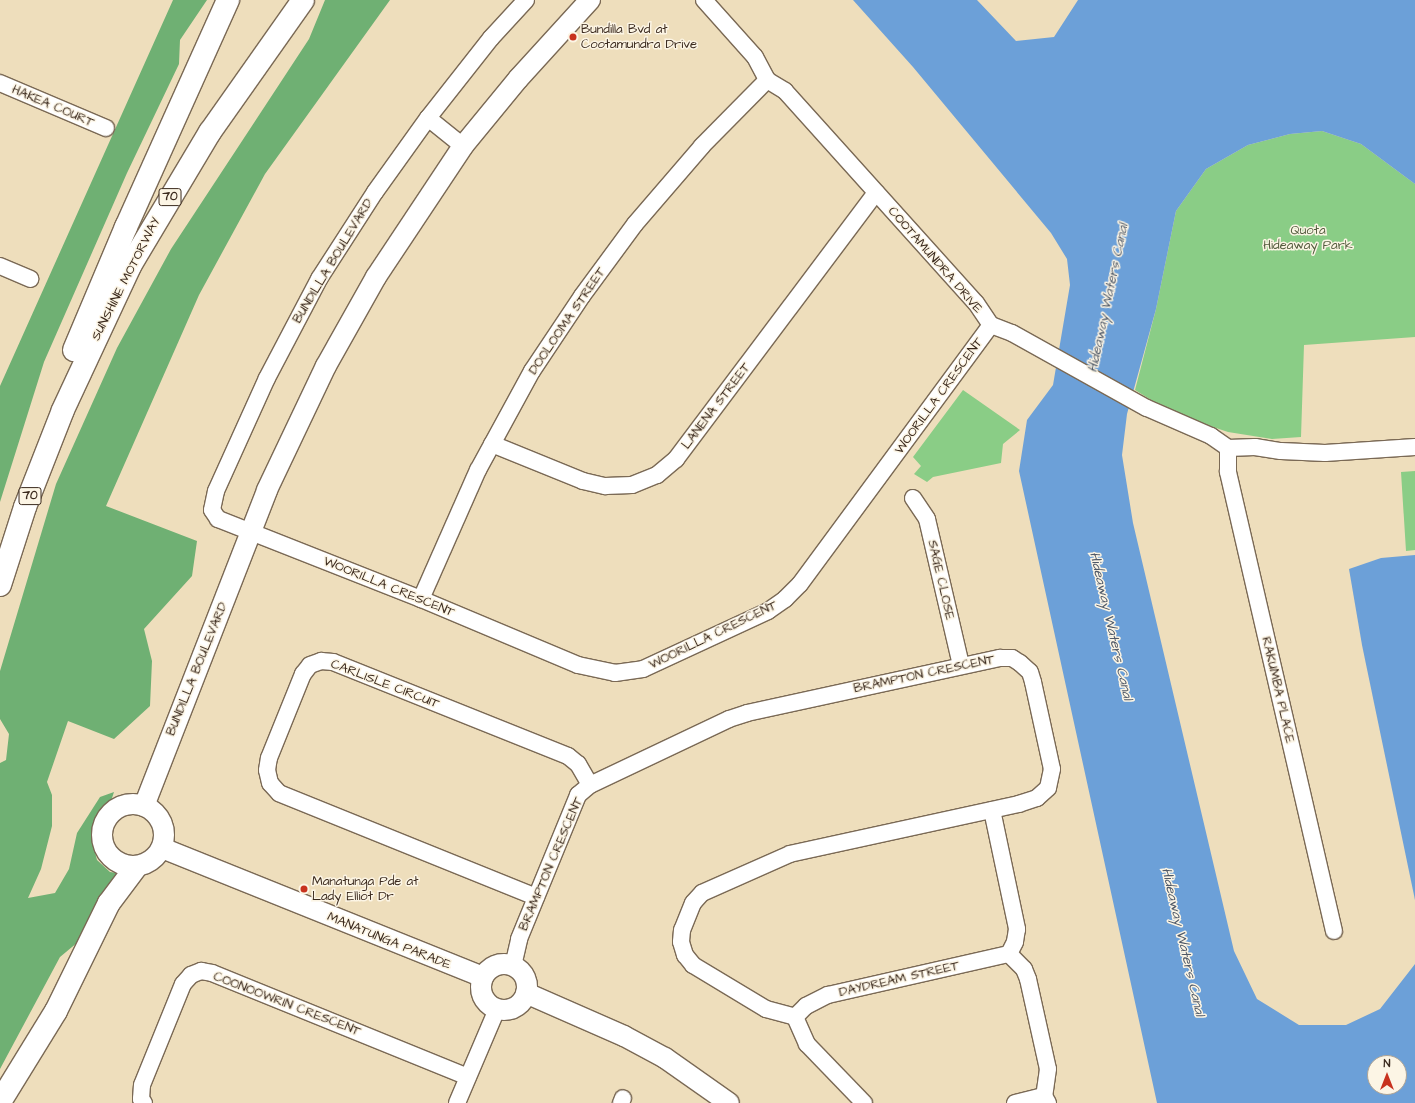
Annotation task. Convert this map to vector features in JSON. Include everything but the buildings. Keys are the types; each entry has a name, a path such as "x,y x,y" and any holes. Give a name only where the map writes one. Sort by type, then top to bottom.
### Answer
{"highway":[{"path":"64,410 60,390 79,337 228,0"},
{"name":"SUNSHINE MOTORWAY","path":"0,584 25,508 64,410 106,314 161,211 240,86 303,0"},
{"path":"0,1102 56,1011 109,903 136,867"}],"street":[{"name":"BUNDILLA BOULEVARD","path":"252,533 213,515 216,492 267,378 319,279 375,192 428,118 491,38 526,0"},
{"name":"BUNDILLA BOULEVARD","path":"144,806 151,784 288,441 326,366 376,277 464,146 518,79 590,0"},
{"path":"704,0 755,57 767,80"},
{"name":"COOTAMUNDRA DRIVE","path":"767,80 785,91 976,303 991,325 1012,333 1050,357 1147,408 1211,436 1228,448"},
{"name":"DOOLOOMA STREET","path":"421,599 478,470 532,371 582,296 635,224 702,146 767,80"},
{"name":"HAKEA COURT","path":"0,83 106,128"},
{"path":"428,118 464,146"},
{"name":"LANENA STREET","path":"492,444 583,481 605,486 632,485 657,475 676,459 876,193"},
{"path":"0,266 30,279"},
{"name":"WOORILLA CRESCENT","path":"252,533 421,599 578,665 615,673 643,669 768,611 800,584 991,325"},
{"path":"1228,448 1255,447 1281,451 1325,453 1415,447"},
{"name":"RAKUMBA PLACE","path":"1228,448 1228,472 1334,931"},
{"name":"SAGE CLOSE","path":"913,498 927,519 961,665"},
{"name":"BRAMPTON CRESCENT","path":"513,966 519,939 578,795 590,785 729,719 961,665 1000,658 1012,658 1030,672 1052,769 1048,788 1037,798 992,810 790,854 702,893 693,903 682,930 681,942 685,955 693,965 766,1010 794,1017"},
{"name":"CARLISLE CIRCUIT","path":"536,897 279,792 270,782 267,770 269,758 303,674 310,665 321,661 333,662 568,756 578,764 590,785"},
{"path":"134,804 144,806 160,819 164,829 162,848 156,858 136,867 126,866 108,854 102,833 104,823 112,812 121,806 134,804"},
{"path":"992,810 1017,929 1015,942 1010,954 1024,969 1028,979 1048,1069 1046,1100 1014,1103"},
{"name":"MANATUNGA PARADE","path":"162,848 483,978"},
{"name":"DAYDREAM STREET","path":"794,1017 806,1006 828,995 1010,954"},
{"path":"501,964 513,966 525,979 526,993 518,1006 511,1009 497,1009 484,1000 481,985 483,978 493,967 501,964"},
{"name":"COONOOWRIN CRESCENT","path":"144,1103 141,1099 142,1085 183,984 191,975 201,971 212,974 468,1076"},
{"path":"526,993 624,1036 665,1058 730,1103"},
{"path":"457,1103 497,1009"},
{"path":"794,1017 807,1044 864,1103"}],"green space":[{"path":"173,0 207,0 180,40 179,64 127,173 44,362 0,502 0,386"},
{"path":"325,0 390,0 265,174 199,295 106,506 197,541 192,576 144,629 152,661 150,706 114,739 68,721 47,782 52,795 52,826 41,869 28,898 55,893 69,869 77,833 100,797 114,792 111,801 97,817 91,836 97,860 110,872 125,874 84,937 60,957 0,1069 0,763 6,760 9,734 0,719 0,671 56,484 117,348 171,249 309,39"},
{"name":"Quota Hideaway Park","path":"1322,131 1361,144 1415,184 1415,337 1304,345 1301,437 1272,439 1228,432 1192,420 1156,403 1135,390 1156,309 1176,211 1206,169 1248,145 1290,134"},
{"path":"963,390 1020,430 1003,444 1001,463 933,477 927,482 914,474 921,466 913,457"},
{"path":"1415,471 1415,550 1406,551 1401,472"}],"water":[{"name":"Hideaway Waters Canal","path":"853,0 977,0 1016,41 1054,37 1078,0 1415,0 1415,184 1361,144 1322,131 1290,134 1248,145 1206,169 1176,211 1156,309 1127,414 1122,455 1133,523 1234,951 1257,999 1299,1025 1346,1025 1380,1009 1415,964 1415,1103 1157,1103 1019,471 1027,420 1053,385 1070,285 1067,259 1051,233 913,67"},
{"path":"1415,555 1415,900 1362,645 1349,569 1381,558"}],"place":[{"name":"Bundilla Bvd at Cootamundra Drive","path":"573,37"},
{"name":"Manatunga Pde at Lady Elliot Dr","path":"304,889"}]}
